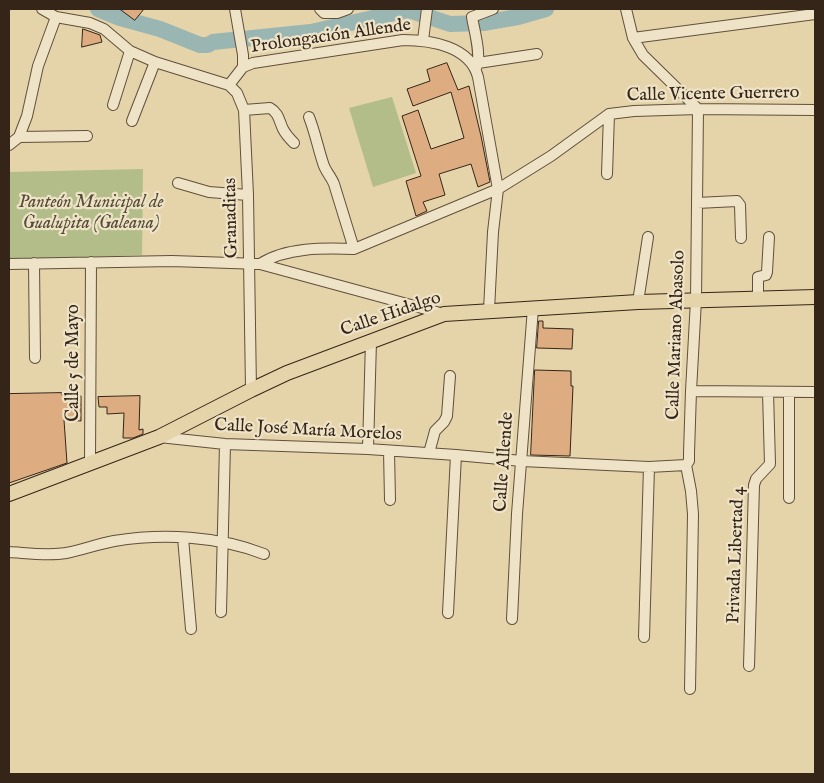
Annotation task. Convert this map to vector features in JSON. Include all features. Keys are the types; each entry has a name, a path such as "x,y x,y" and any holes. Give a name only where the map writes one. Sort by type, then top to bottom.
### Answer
{"main road":[{"name":"Calle Hidalgo","path":"9,494 159,438 287,373 444,314 638,302 815,297"}],"street":[{"path":"42,9 56,17 90,23 104,28 130,51 155,62 228,85 243,67 243,55 235,9"},
{"path":"320,9 324,13 329,14 348,9"},
{"path":"423,40 428,9"},
{"path":"489,310 493,232 498,189 477,65 472,16 493,9"},
{"path":"626,9 633,38 643,55 698,109"},
{"path":"633,38 815,14"},
{"path":"9,145 19,137 27,116 38,66 56,17"},
{"name":"Prolongación Allende","path":"243,67 250,64 374,43 403,40 423,40 443,45 477,65"},
{"path":"113,105 130,51"},
{"path":"477,65 537,54"},
{"path":"132,121 155,62"},
{"name":"Granaditas","path":"228,85 237,93 244,110 248,195 251,390"},
{"path":"244,110 270,108 279,118 284,130 294,143"},
{"name":"Calle Vicente Guerrero","path":"260,264 267,259 285,253 354,249 498,189 551,156 609,114 634,111 698,109 815,110"},
{"name":"Calle Mariano Abasolo","path":"690,689 693,514 692,491 686,465 689,461 690,453 696,300 698,109"},
{"path":"607,174 609,114"},
{"path":"309,117 323,164 331,175 354,249"},
{"path":"19,137 88,136"},
{"path":"178,183 210,192 228,195 248,195"},
{"path":"698,203 737,201 740,205 741,238"},
{"path":"638,302 648,237"},
{"path":"758,298 758,277 766,275 767,272 769,237"},
{"path":"9,264 172,260 249,262 444,314"},
{"name":"Calle 5 de Mayo","path":"90,463 91,262"},
{"path":"34,263 35,358"},
{"name":"Calle Allende","path":"512,619 517,514 533,308"},
{"path":"368,449 371,340"},
{"path":"429,453 435,431 447,416 450,376"},
{"path":"691,391 815,392"},
{"name":"Privada Libertad 4","path":"749,666 754,485 756,479 770,464 768,392"},
{"path":"789,392 789,498"},
{"name":"Calle José María Morelos","path":"159,438 224,444 456,454 522,461 649,467 686,465"},
{"path":"221,612 224,444"},
{"path":"389,451 390,500"},
{"path":"448,613 456,454"},
{"path":"644,637 649,467"},
{"path":"9,552 64,553 113,541 142,538 183,538 245,546 264,554"},
{"path":"183,538 191,629"}],"green space":[{"path":"392,97 416,173 373,187 349,108"},
{"name":"Panteón Municipal de Gualupita (Galeana)","path":"143,169 142,255 9,260 9,172"}],"building":[{"path":"120,9 144,9 135,20"},
{"path":"83,29 100,35 102,42 82,47"},
{"path":"447,63 458,90 469,86 490,182 478,187 471,164 439,174 445,195 423,202 427,211 416,216 406,181 421,176 402,116 418,110 431,149 464,138 451,92 413,106 407,89 430,81 427,70"},
{"path":"539,321 543,321 543,328 573,329 572,349 537,348"},
{"path":"535,370 571,371 571,386 573,386 570,456 531,455"},
{"path":"62,393 62,395 81,396 81,421 64,420 67,463 9,483 9,394"},
{"path":"140,396 139,430 143,429 143,434 133,438 123,438 124,413 107,414 107,407 99,407 98,397"}],"waterway":[{"path":"98,9 120,18 160,29 200,45 311,32 408,10 450,24 483,23 518,17 546,9"}]}
